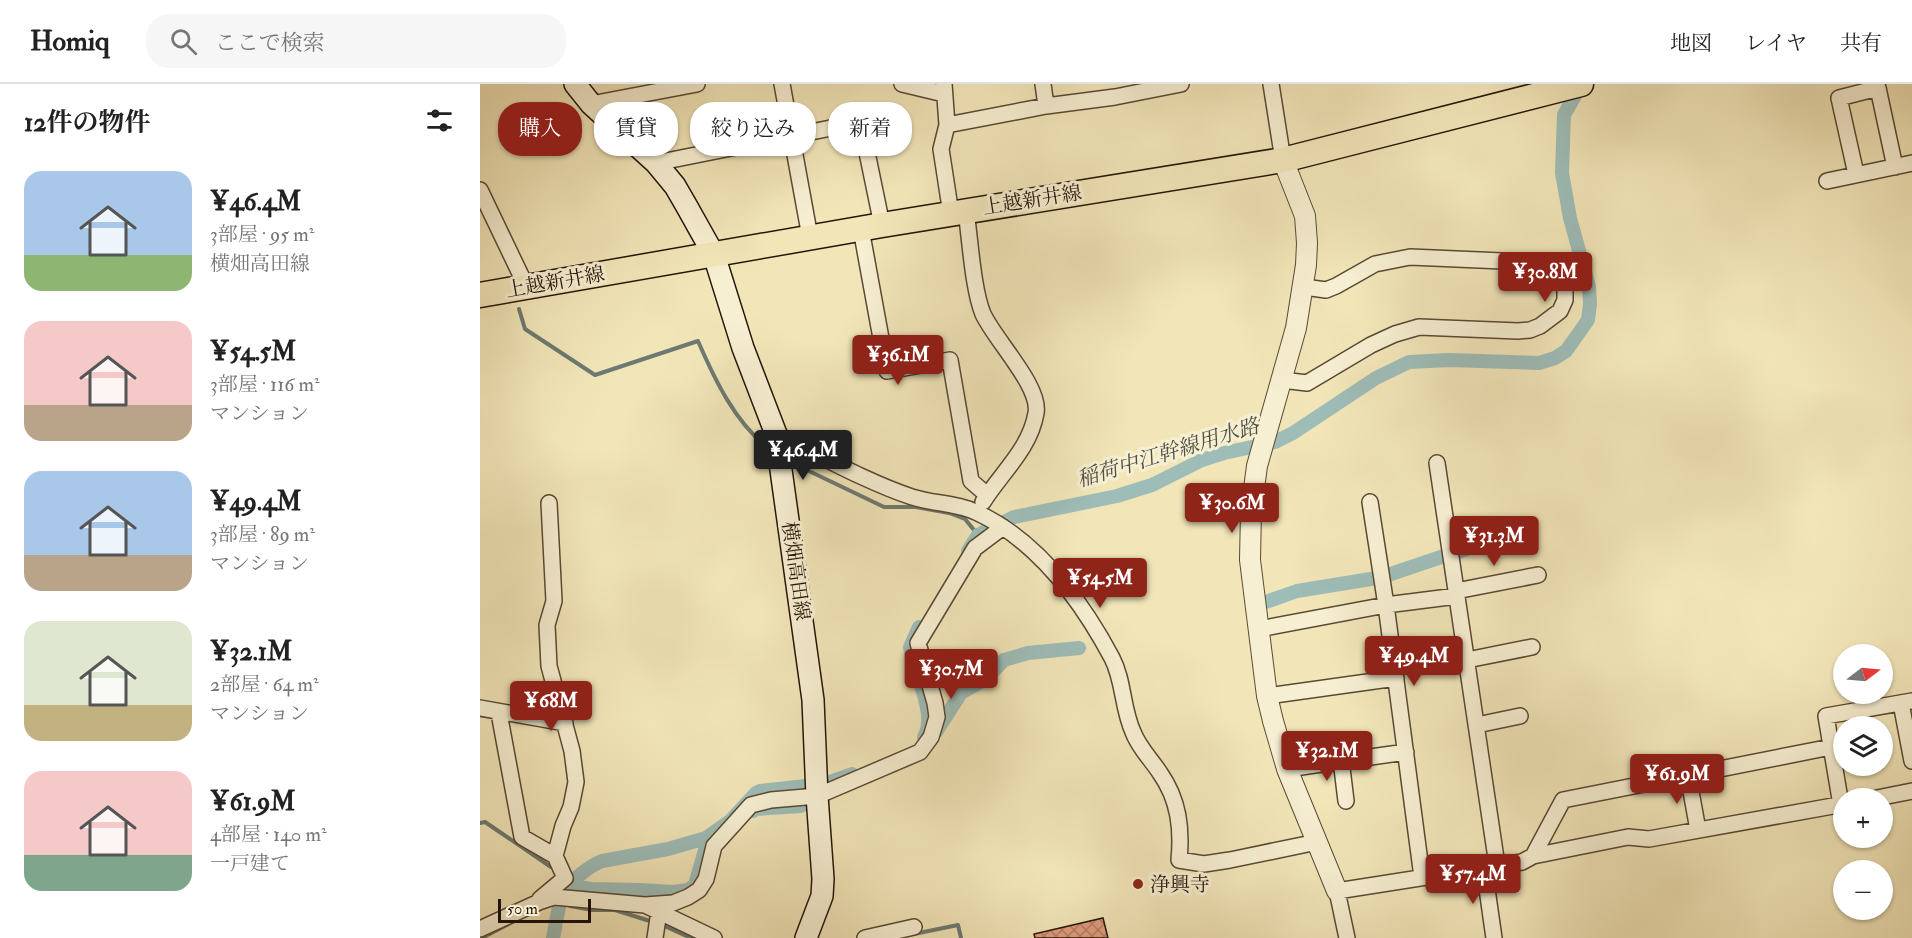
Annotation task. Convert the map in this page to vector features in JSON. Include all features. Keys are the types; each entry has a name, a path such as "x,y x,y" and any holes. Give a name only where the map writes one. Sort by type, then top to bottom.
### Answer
{"main road":[{"name":"横畑高田線","path":"575,84 591,104 656,163 675,186 714,255 743,348 776,434 813,700 823,879 822,896 806,938"},
{"name":"上越新井線","path":"480,295 810,237 1283,160 1573,85"}],"street":[{"path":"591,104 697,84"},
{"path":"782,84 786,102"},
{"path":"902,84 944,89 947,125 941,149 959,212 983,313 1031,388 1037,407 1033,424 1020,452 977,512"},
{"path":"1043,84 1046,106"},
{"path":"947,125 1114,90 1181,84"},
{"path":"1271,84 1283,160 1305,216 1307,254 1304,287 1296,328 1257,466 1251,511 1250,560 1267,696 1287,769 1337,891 1347,938"},
{"path":"1856,174 1839,98 1878,88 1895,167"},
{"path":"816,131 851,124 863,133 887,371 950,360 971,481 987,495"},
{"path":"656,163 690,156"},
{"path":"796,156 810,237"},
{"path":"1827,181 1912,163"},
{"path":"480,190 526,286"},
{"path":"1282,380 1307,383 1371,345 1395,334 1419,327 1530,330 1552,319 1560,311 1565,300 1565,288 1560,270 1551,263 1410,257 1375,264 1326,290 1304,287"},
{"path":"776,434 912,497 977,512 1003,527 1046,562 1112,659 1123,689 1131,730 1139,746 1168,786 1175,803 1181,837 1179,860 1204,864 1317,842"},
{"path":"1437,463 1477,725 1491,866 1494,938"},
{"path":"1370,502 1422,877"},
{"path":"549,503 554,601 547,625 549,666 565,723 576,782 571,807 555,856"},
{"path":"481,926 554,897 645,905 673,903 688,897 699,890 706,879 714,846 752,805 771,800 817,796 913,756 924,748 935,728 937,717 918,643 975,548 1003,527"},
{"path":"1259,629 1457,593 1538,575"},
{"path":"1467,660 1532,647"},
{"path":"1267,696 1396,678"},
{"path":"1839,788 1826,716 1906,702 1912,761"},
{"path":"480,708 565,723"},
{"path":"499,713 522,837 555,856 565,878 580,899"},
{"path":"1477,725 1520,716"},
{"path":"1533,856 1563,800 1831,747"},
{"path":"1287,769 1406,752"},
{"path":"1341,760 1346,801"},
{"path":"1688,775 1698,830"},
{"path":"1893,795 1912,791"},
{"path":"1337,891 1522,862 1533,856 1628,837 1649,839 1833,807"},
{"path":"533,904 565,878"},
{"path":"645,905 714,938"},
{"path":"655,938 659,911"},
{"path":"865,938 914,927"}],"building":[{"path":"1103,918 1108,938 1035,938 1034,934"}],"waterway":[{"name":"稲荷中江幹線用水路","path":"968,551 978,535 1014,517 1117,496 1152,485 1202,460 1275,442 1293,433 1376,378 1409,362 1449,360 1539,363 1555,358 1566,351 1588,320 1590,304 1589,287 1570,218 1562,173 1564,115 1581,85"},
{"path":"519,309 525,329 595,375 698,341 711,370 736,414 770,449"},
{"path":"786,460 884,507 916,507 949,513 965,519 978,535"},
{"path":"1453,554 1483,543"},
{"path":"1385,576 1447,555"},
{"path":"1260,604 1297,591 1377,578"},
{"name":"稲荷中江幹線用水路","path":"919,627 910,647 927,705 928,727 924,737"},
{"path":"936,732 961,693 986,679 1004,660 1028,653 1079,648"},
{"name":"稲荷中江幹線用水路","path":"553,938 559,907 565,891 576,878 597,863 668,849 706,838 730,821 760,791 824,784 852,774"},
{"path":"753,811 801,806"},
{"path":"480,823 485,822 551,867"},
{"path":"578,887 672,892 688,890 695,885 705,850"},
{"name":"稲荷中江幹線用水路","path":"568,878 578,887"},
{"path":"570,906 592,910 615,910 653,922"},
{"path":"482,938 516,920"},
{"path":"660,924 691,938"},
{"path":"914,934 958,925 961,938"}],"place":[{"name":"浄興寺","path":"1138,884"}]}
